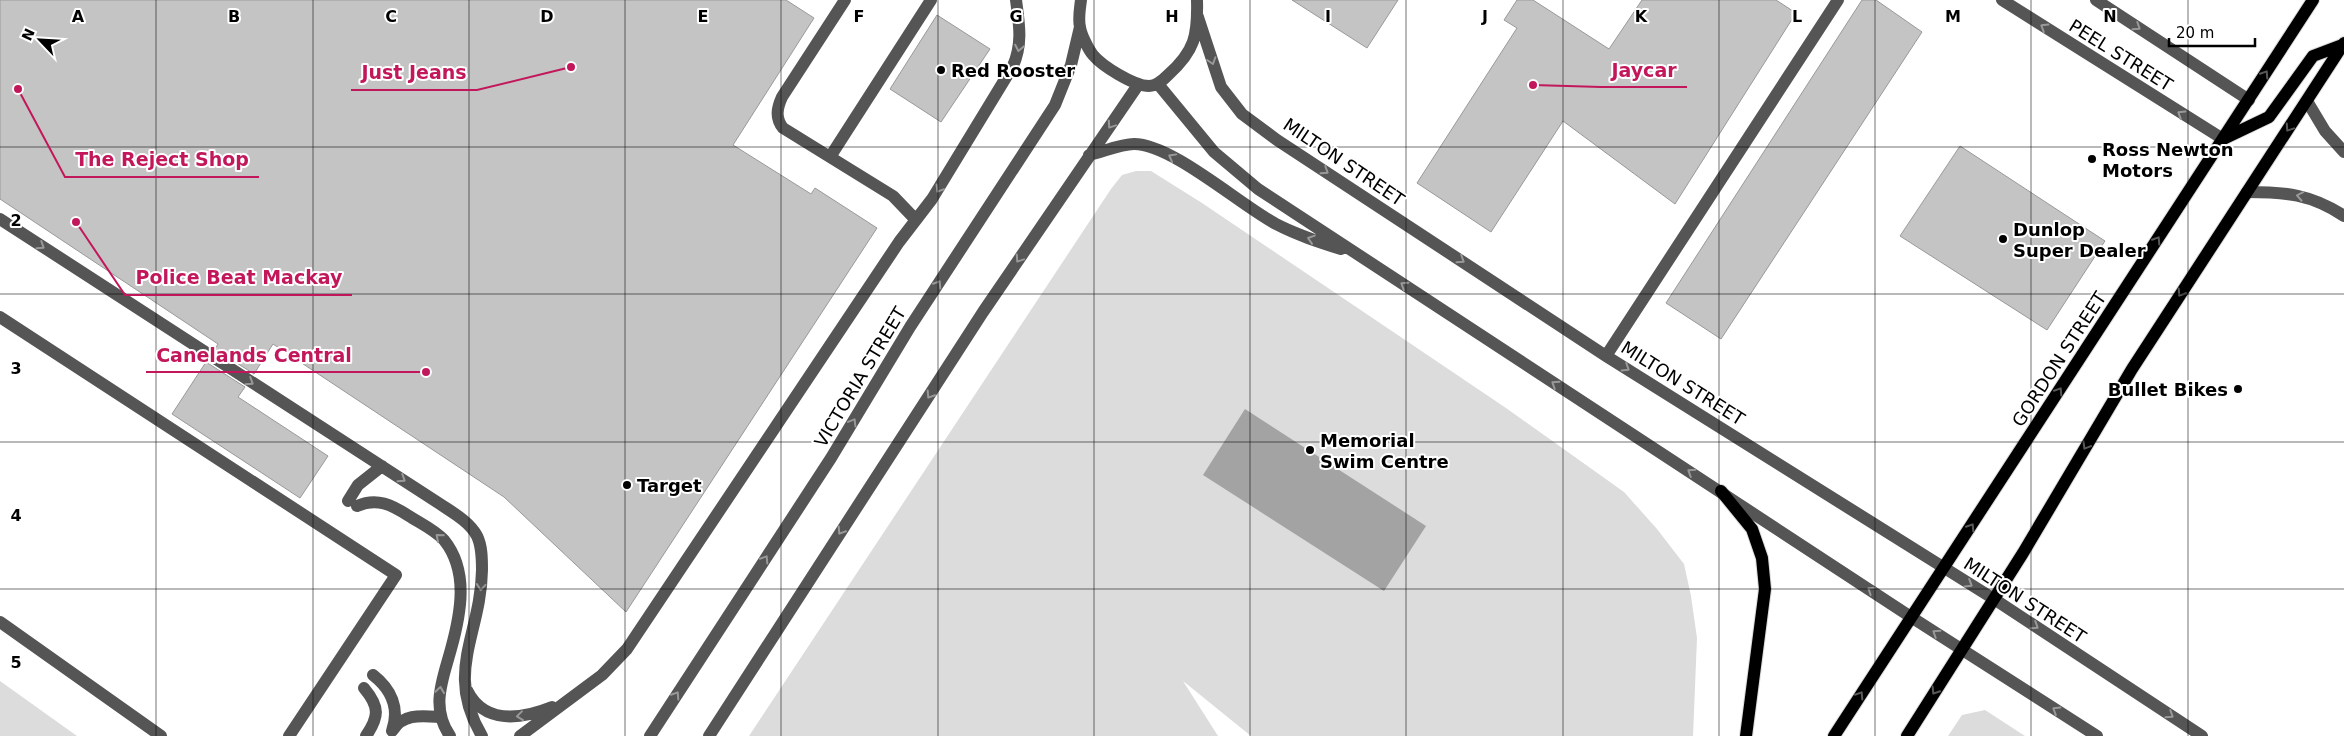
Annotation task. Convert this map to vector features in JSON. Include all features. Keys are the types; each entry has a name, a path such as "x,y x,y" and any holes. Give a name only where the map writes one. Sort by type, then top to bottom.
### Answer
{"main road":[{"name":"GORDON STREET","path":"1834,736 2313,0"},
{"path":"2223,140 2269,117 2313,56 2343,44"},
{"path":"1907,736 1994,599 2132,369 2343,44"},
{"path":"1721,491 1752,528 1763,565 1765,589 1746,736"}],"street":[{"path":"845,0 782,98 777,116 778,123 783,128 893,196 916,220"},
{"path":"830,157 931,0"},
{"path":"520,736 602,675 627,649 899,242 932,199 1018,55 1021,32 1016,0"},
{"name":"VICTORIA STREET","path":"650,736 831,458 910,327 1055,105 1071,65 1080,27 1081,0"},
{"path":"1080,27 1093,55 1120,75 1138,84 1148,86 1158,84 1184,60 1192,48 1196,35 1197,0"},
{"path":"1606,356 1838,0"},
{"name":"PEEL STREET","path":"2002,0 2223,140"},
{"name":"PEEL STREET","path":"2096,0 2248,100"},
{"name":"MILTON STREET","path":"1197,14 1221,87 1242,114 1286,146 1606,356 1994,599 2202,736"},
{"path":"709,736 983,312 1138,84"},
{"path":"1158,84 1214,152 1258,189 1911,617 2097,736"},
{"path":"2307,101 2325,131 2344,152"},
{"path":"1090,155 1133,144 1154,147 1191,168 1275,224 1298,235 1357,255"},
{"path":"2246,192 2280,192 2314,199 2344,216"},
{"path":"0,219 440,504 470,527 477,536 480,549 481,586 465,674 468,708 482,736"},
{"path":"0,317 396,575 289,736"},
{"path":"382,466 358,485 352,504 376,502 394,506 439,535 455,558 461,577 461,590 453,640 440,685 440,717 450,736"},
{"path":"0,622 162,736"},
{"path":"465,674 467,690 473,700 481,708 497,715 522,716 566,701"},
{"path":"373,675 387,689 394,704 396,718 390,733"},
{"path":"364,688 375,706 374,723 366,736"},
{"path":"390,733 396,724 408,718 419,716 440,717"}],"shaded area":[{"name":"Memorial Swim Centre","path":"1136,171 1151,171 1202,203 1506,408 1624,492 1657,529 1684,564 1697,638 1693,736 1251,736 1183,681 1218,736 749,736 1111,189 1122,175"},
{"path":"1245,409 1426,526 1384,591 1203,475"},
{"path":"0,681 77,736 0,736"},
{"path":"1985,710 2025,736 1948,736 1962,715"}],"building":[{"path":"0,0 786,0 814,18 733,145 811,194 815,188 877,228 626,612 504,497 273,344 254,374 215,349 218,344 0,199"},
{"path":"1292,0 1398,0 1367,48"},
{"path":"1517,0 1533,0 1609,49 1642,0 1776,0 1796,13 1675,204 1563,121 1491,232 1417,183 1517,28 1504,20"},
{"path":"1862,0 1876,0 1922,32 1721,339 1666,303"},
{"path":"937,15 990,49 941,122 890,89"},
{"name":"Dunlop Super Dealer","path":"1960,146 2105,241 2047,330 1900,236"},
{"path":"206,362 245,387 238,397 328,456 300,498 172,414"}],"place":[{"name":"Just Jeans","path":"571,67"},
{"name":"Red Rooster","path":"941,70"},
{"name":"Jaycar","path":"1533,85"},
{"name":"The Reject Shop","path":"18,89"},
{"name":"Ross Newton Motors","path":"2092,159"},
{"name":"Police Beat Mackay","path":"76,222"},
{"name":"Dunlop Super Dealer","path":"2003,239"},
{"name":"Canelands Central","path":"426,372"},
{"name":"Bullet Bikes","path":"2238,389"},
{"name":"Memorial Swim Centre","path":"1310,450"},
{"name":"Target","path":"627,485"}]}
